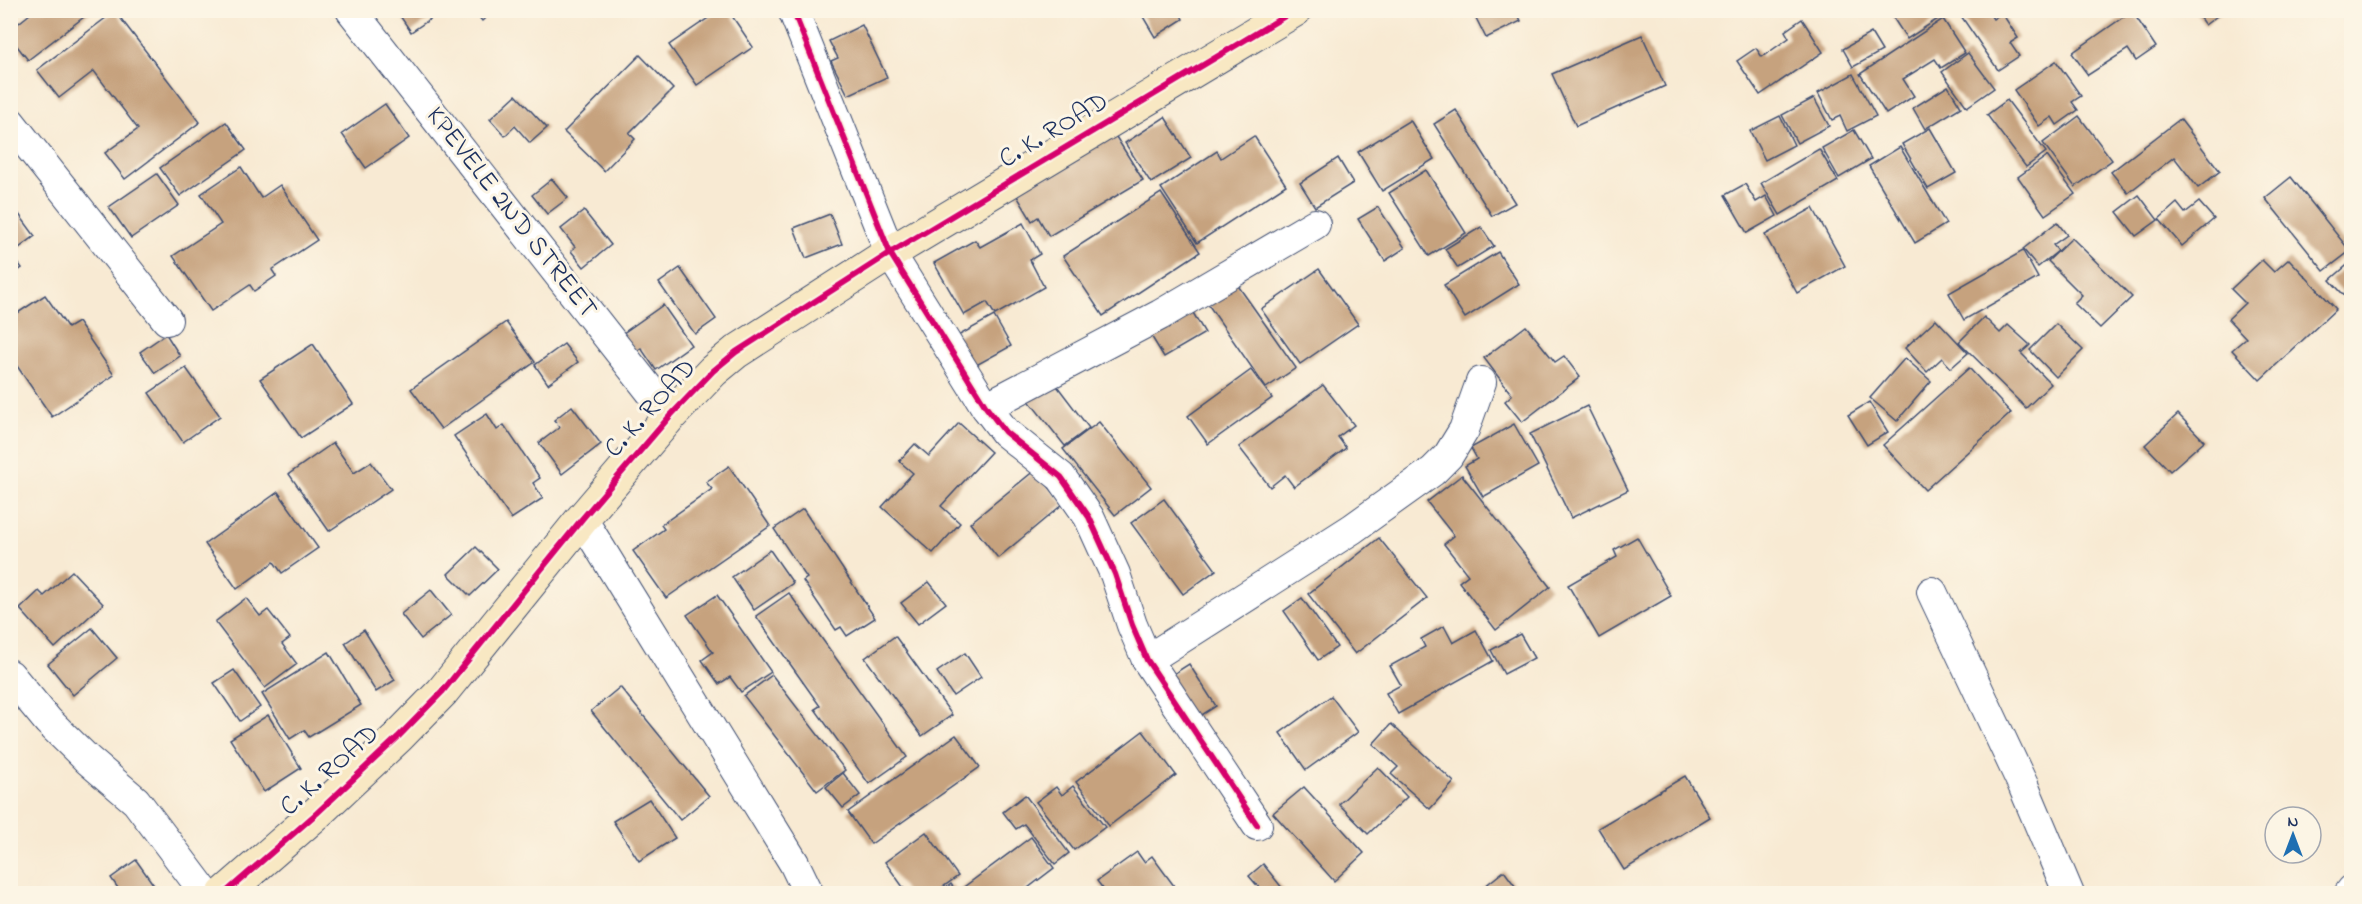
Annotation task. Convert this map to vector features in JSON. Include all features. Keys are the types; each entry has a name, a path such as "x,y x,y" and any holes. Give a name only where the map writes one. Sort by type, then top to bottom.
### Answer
{"street":[{"name":"KPEVELE 2ND STREET","path":"351,10 670,416"},
{"path":"793,10 890,254 986,407 1005,432 1061,477 1089,517 1115,574 1132,625 1147,660 1257,825"},
{"name":"C. K. ROAD","path":"224,894 325,805 428,707 582,519 670,416 713,371 736,352 890,254 1295,10"},
{"path":"10,122 167,320"},
{"path":"986,407 1160,315 1315,224"},
{"path":"1147,660 1352,529 1433,471 1448,456 1464,430 1481,382"},
{"path":"582,519 794,863 809,894"},
{"path":"1932,592 2023,785 2069,894"},
{"path":"10,675 48,721 88,760 136,801 206,894"}],"building":[{"path":"35,10 93,10 28,60 10,37 10,30"},
{"path":"396,10 437,10 439,13 411,32"},
{"path":"473,10 494,10 482,21"},
{"path":"720,10 728,10 753,47 697,85 669,45"},
{"path":"1139,10 1178,10 1183,19 1155,37"},
{"path":"1472,10 1516,10 1521,21 1486,38"},
{"path":"1888,10 1937,10 1941,17 1907,39"},
{"path":"1957,10 1987,10 1993,19 2002,13 2018,38 2010,43 2019,56 1998,70"},
{"path":"2194,10 2225,10 2205,25"},
{"path":"115,11 200,122 125,179 105,153 138,129 94,71 59,98 37,70"},
{"path":"2132,11 2156,47 2136,61 2128,49 2088,75 2072,53"},
{"path":"1802,19 1823,52 1760,95 1737,61 1756,48 1762,57 1789,38 1785,31"},
{"path":"1943,19 1965,53 1941,68 1935,59 1903,79 1914,96 1886,114 1860,74"},
{"path":"862,25 887,77 848,95 831,61 838,58 829,41"},
{"path":"1871,33 1882,51 1853,67 1843,49"},
{"path":"1642,35 1665,86 1576,126 1552,74"},
{"path":"1968,53 1994,88 1967,107 1942,72"},
{"path":"640,55 673,89 629,133 635,139 604,171 564,132"},
{"path":"2056,61 2081,96 2072,102 2078,110 2057,125 2052,117 2039,126 2014,90"},
{"path":"1853,74 1876,116 1847,131 1840,116 1832,120 1818,93"},
{"path":"1948,86 1961,107 1925,129 1913,108"},
{"path":"516,95 547,128 530,143 515,126 505,136 490,119"},
{"path":"1814,98 1829,126 1797,143 1782,115"},
{"path":"2007,100 2046,152 2026,167 1987,115"},
{"path":"385,104 409,138 366,168 342,134"},
{"path":"1456,110 1515,203 1492,216 1434,124"},
{"path":"1780,116 1794,145 1765,160 1750,131"},
{"path":"2079,116 2112,160 2075,187 2043,143"},
{"path":"1165,117 1191,158 1151,183 1125,143"},
{"path":"2180,119 2220,171 2198,188 2174,157 2128,193 2111,172"},
{"path":"1410,120 1434,159 1382,191 1358,152"},
{"path":"226,122 246,150 180,196 160,168"},
{"path":"1930,128 1956,173 1928,189 1902,144"},
{"path":"1854,130 1871,159 1839,178 1822,148"},
{"path":"1113,132 1143,180 1049,236 1038,217 1032,221 1014,191"},
{"path":"1254,136 1286,185 1197,243 1161,188 1217,151 1221,158"},
{"path":"1900,147 1946,224 1915,243 1869,166"},
{"path":"1819,149 1838,181 1780,215 1761,183"},
{"path":"2047,156 2075,194 2045,215 2018,177"},
{"path":"1338,158 1353,183 1315,207 1300,183"},
{"path":"241,167 261,198 280,185 317,240 272,270 276,276 254,291 250,285 211,311 173,256 221,224 201,194"},
{"path":"1426,170 1466,233 1429,256 1389,193"},
{"path":"157,174 179,205 131,238 109,207"},
{"path":"2291,177 2350,251 2324,271 2265,198"},
{"path":"552,179 568,198 547,214 532,195"},
{"path":"1745,184 1756,202 1766,196 1777,216 1747,233 1725,195"},
{"path":"1161,193 1200,252 1103,316 1063,256"},
{"path":"2139,195 2158,220 2136,236 2117,212"},
{"path":"10,202 35,236 11,254 22,268 10,276"},
{"path":"2199,202 2214,219 2182,246 2159,219 2177,203 2185,213"},
{"path":"1378,207 1405,248 1385,261 1358,219"},
{"path":"1813,208 1845,266 1797,293 1765,235"},
{"path":"584,211 611,245 584,267 571,251 575,247 561,229"},
{"path":"830,214 842,244 806,258 794,228"},
{"path":"2057,222 2067,235 2053,245 2058,251 2038,267 2023,249"},
{"path":"1023,223 1040,254 1030,260 1044,287 995,315 987,302 964,315 934,263 975,240 980,247"},
{"path":"1481,227 1494,246 1458,268 1445,249"},
{"path":"2072,238 2132,297 2100,328 2074,303 2082,295 2048,261"},
{"path":"2023,251 2038,278 1964,320 1949,293"},
{"path":"1498,252 1519,284 1465,318 1444,285"},
{"path":"2289,259 2336,309 2260,380 2232,350 2246,338 2228,319 2245,303 2231,289 2262,260 2274,272"},
{"path":"2352,261 2352,304 2330,280"},
{"path":"680,268 716,319 695,334 659,283"},
{"path":"1319,269 1358,324 1300,364 1261,309"},
{"path":"1234,280 1296,368 1266,388 1205,300"},
{"path":"45,295 68,328 78,322 114,375 52,417 15,363 10,366 10,318"},
{"path":"663,305 691,345 656,370 641,348 635,352 622,334"},
{"path":"1192,311 1205,333 1164,357 1150,334"},
{"path":"994,316 1011,346 971,368 954,338"},
{"path":"1984,317 2000,333 2008,325 2030,345 2021,353 2051,384 2026,408 1959,342"},
{"path":"1936,319 1968,353 1951,368 1942,358 1927,372 1905,348"},
{"path":"506,322 535,362 441,429 411,389"},
{"path":"2056,324 2083,350 2056,377 2030,350"},
{"path":"1526,326 1555,362 1564,356 1580,377 1522,422 1505,401 1512,395 1484,358"},
{"path":"166,334 180,356 155,373 140,352"},
{"path":"313,344 353,404 301,438 260,379"},
{"path":"564,344 578,362 548,384 535,365"},
{"path":"1905,358 1931,381 1897,421 1870,398"},
{"path":"186,368 220,416 183,442 149,393"},
{"path":"1969,368 2011,413 1925,490 1883,445"},
{"path":"1251,370 1272,398 1208,444 1188,416"},
{"path":"1051,378 1089,428 1065,446 1026,397"},
{"path":"1323,385 1354,425 1338,437 1346,448 1294,487 1285,475 1270,487 1239,447"},
{"path":"1869,402 1888,432 1867,445 1848,415"},
{"path":"572,406 601,444 562,474 539,443 560,427 554,420"},
{"path":"1587,406 1628,490 1571,518 1530,434"},
{"path":"487,414 497,430 504,425 540,478 533,483 543,498 511,519 454,436"},
{"path":"2178,414 2204,441 2170,471 2145,445"},
{"path":"1099,422 1151,487 1115,515 1063,449"},
{"path":"959,423 991,452 941,506 960,523 933,553 882,507 913,473 899,461 915,444 929,456"},
{"path":"1514,424 1538,466 1483,497 1465,466 1477,459 1471,448"},
{"path":"333,443 354,473 371,462 391,489 329,531 289,474"},
{"path":"729,466 770,526 666,598 633,551 664,529 661,525 712,489 706,482"},
{"path":"1035,470 1063,504 998,558 970,523"},
{"path":"1462,475 1550,587 1496,630 1459,582 1468,575 1444,544 1454,536 1427,502"},
{"path":"278,492 318,548 282,573 274,562 237,589 205,544"},
{"path":"1164,499 1216,570 1183,594 1131,523"},
{"path":"803,509 875,618 847,636 841,627 836,630 803,581 807,578 774,529"},
{"path":"1637,537 1671,596 1599,638 1568,585 1617,557 1614,550"},
{"path":"1379,538 1427,598 1355,654 1308,594"},
{"path":"476,547 498,569 470,596 448,574"},
{"path":"770,550 793,583 754,610 732,577"},
{"path":"72,571 103,604 55,648 20,609 39,591 44,596"},
{"path":"929,582 946,603 918,624 901,603"},
{"path":"431,590 451,615 421,639 401,614"},
{"path":"789,593 907,757 869,784 815,709 820,706 756,616"},
{"path":"717,595 771,672 741,692 730,677 719,684 702,660 713,652 687,615"},
{"path":"246,598 260,616 268,610 290,638 282,644 297,664 265,688 215,622"},
{"path":"1302,598 1337,647 1318,660 1284,611"},
{"path":"1444,626 1453,643 1476,630 1493,661 1398,714 1386,693 1401,685 1390,666 1425,647 1421,639"},
{"path":"92,628 117,658 73,695 48,664"},
{"path":"364,630 395,680 376,692 345,643"},
{"path":"1520,634 1534,658 1504,674 1491,650"},
{"path":"895,636 952,715 922,736 865,658"},
{"path":"329,652 361,705 309,737 304,730 290,739 262,694"},
{"path":"965,653 981,677 953,696 937,672"},
{"path":"1189,664 1216,706 1194,720 1167,678"},
{"path":"234,670 260,707 240,721 214,683"},
{"path":"772,675 845,770 817,791 744,696"},
{"path":"620,687 709,796 680,820 591,711"},
{"path":"1331,696 1358,732 1306,770 1280,733"},
{"path":"268,715 301,768 264,792 230,739"},
{"path":"1391,724 1454,782 1430,809 1391,774 1398,767 1373,744"},
{"path":"1143,731 1176,775 1109,826 1076,782"},
{"path":"956,735 980,767 871,844 848,812"},
{"path":"1378,767 1407,797 1368,834 1339,804"},
{"path":"843,773 860,795 843,808 826,787"},
{"path":"1685,776 1710,817 1624,870 1598,828"},
{"path":"1073,786 1105,827 1074,850 1036,802 1056,787 1062,795"},
{"path":"1304,787 1364,853 1334,881 1273,813"},
{"path":"1025,795 1069,853 1055,864 1024,824 1016,829 1003,812"},
{"path":"649,799 675,838 639,861 613,821"},
{"path":"926,832 958,876 933,894 908,894 885,862"},
{"path":"1031,837 1054,868 1020,894 938,894 951,884 957,892"},
{"path":"1137,852 1144,862 1152,856 1180,894 1107,894 1097,881"},
{"path":"136,860 158,891 154,894 122,894 111,878"},
{"path":"1263,864 1287,894 1257,894 1261,890 1249,876"},
{"path":"1504,871 1521,894 1475,894"}],"cycle path":[{"path":"793,10 890,253 986,407 1005,432 1061,477 1089,517 1115,574 1132,625 1147,660 1257,825"},
{"path":"224,894 317,813 442,692 582,519 670,416 713,371 736,352 890,253 1295,10"}]}
